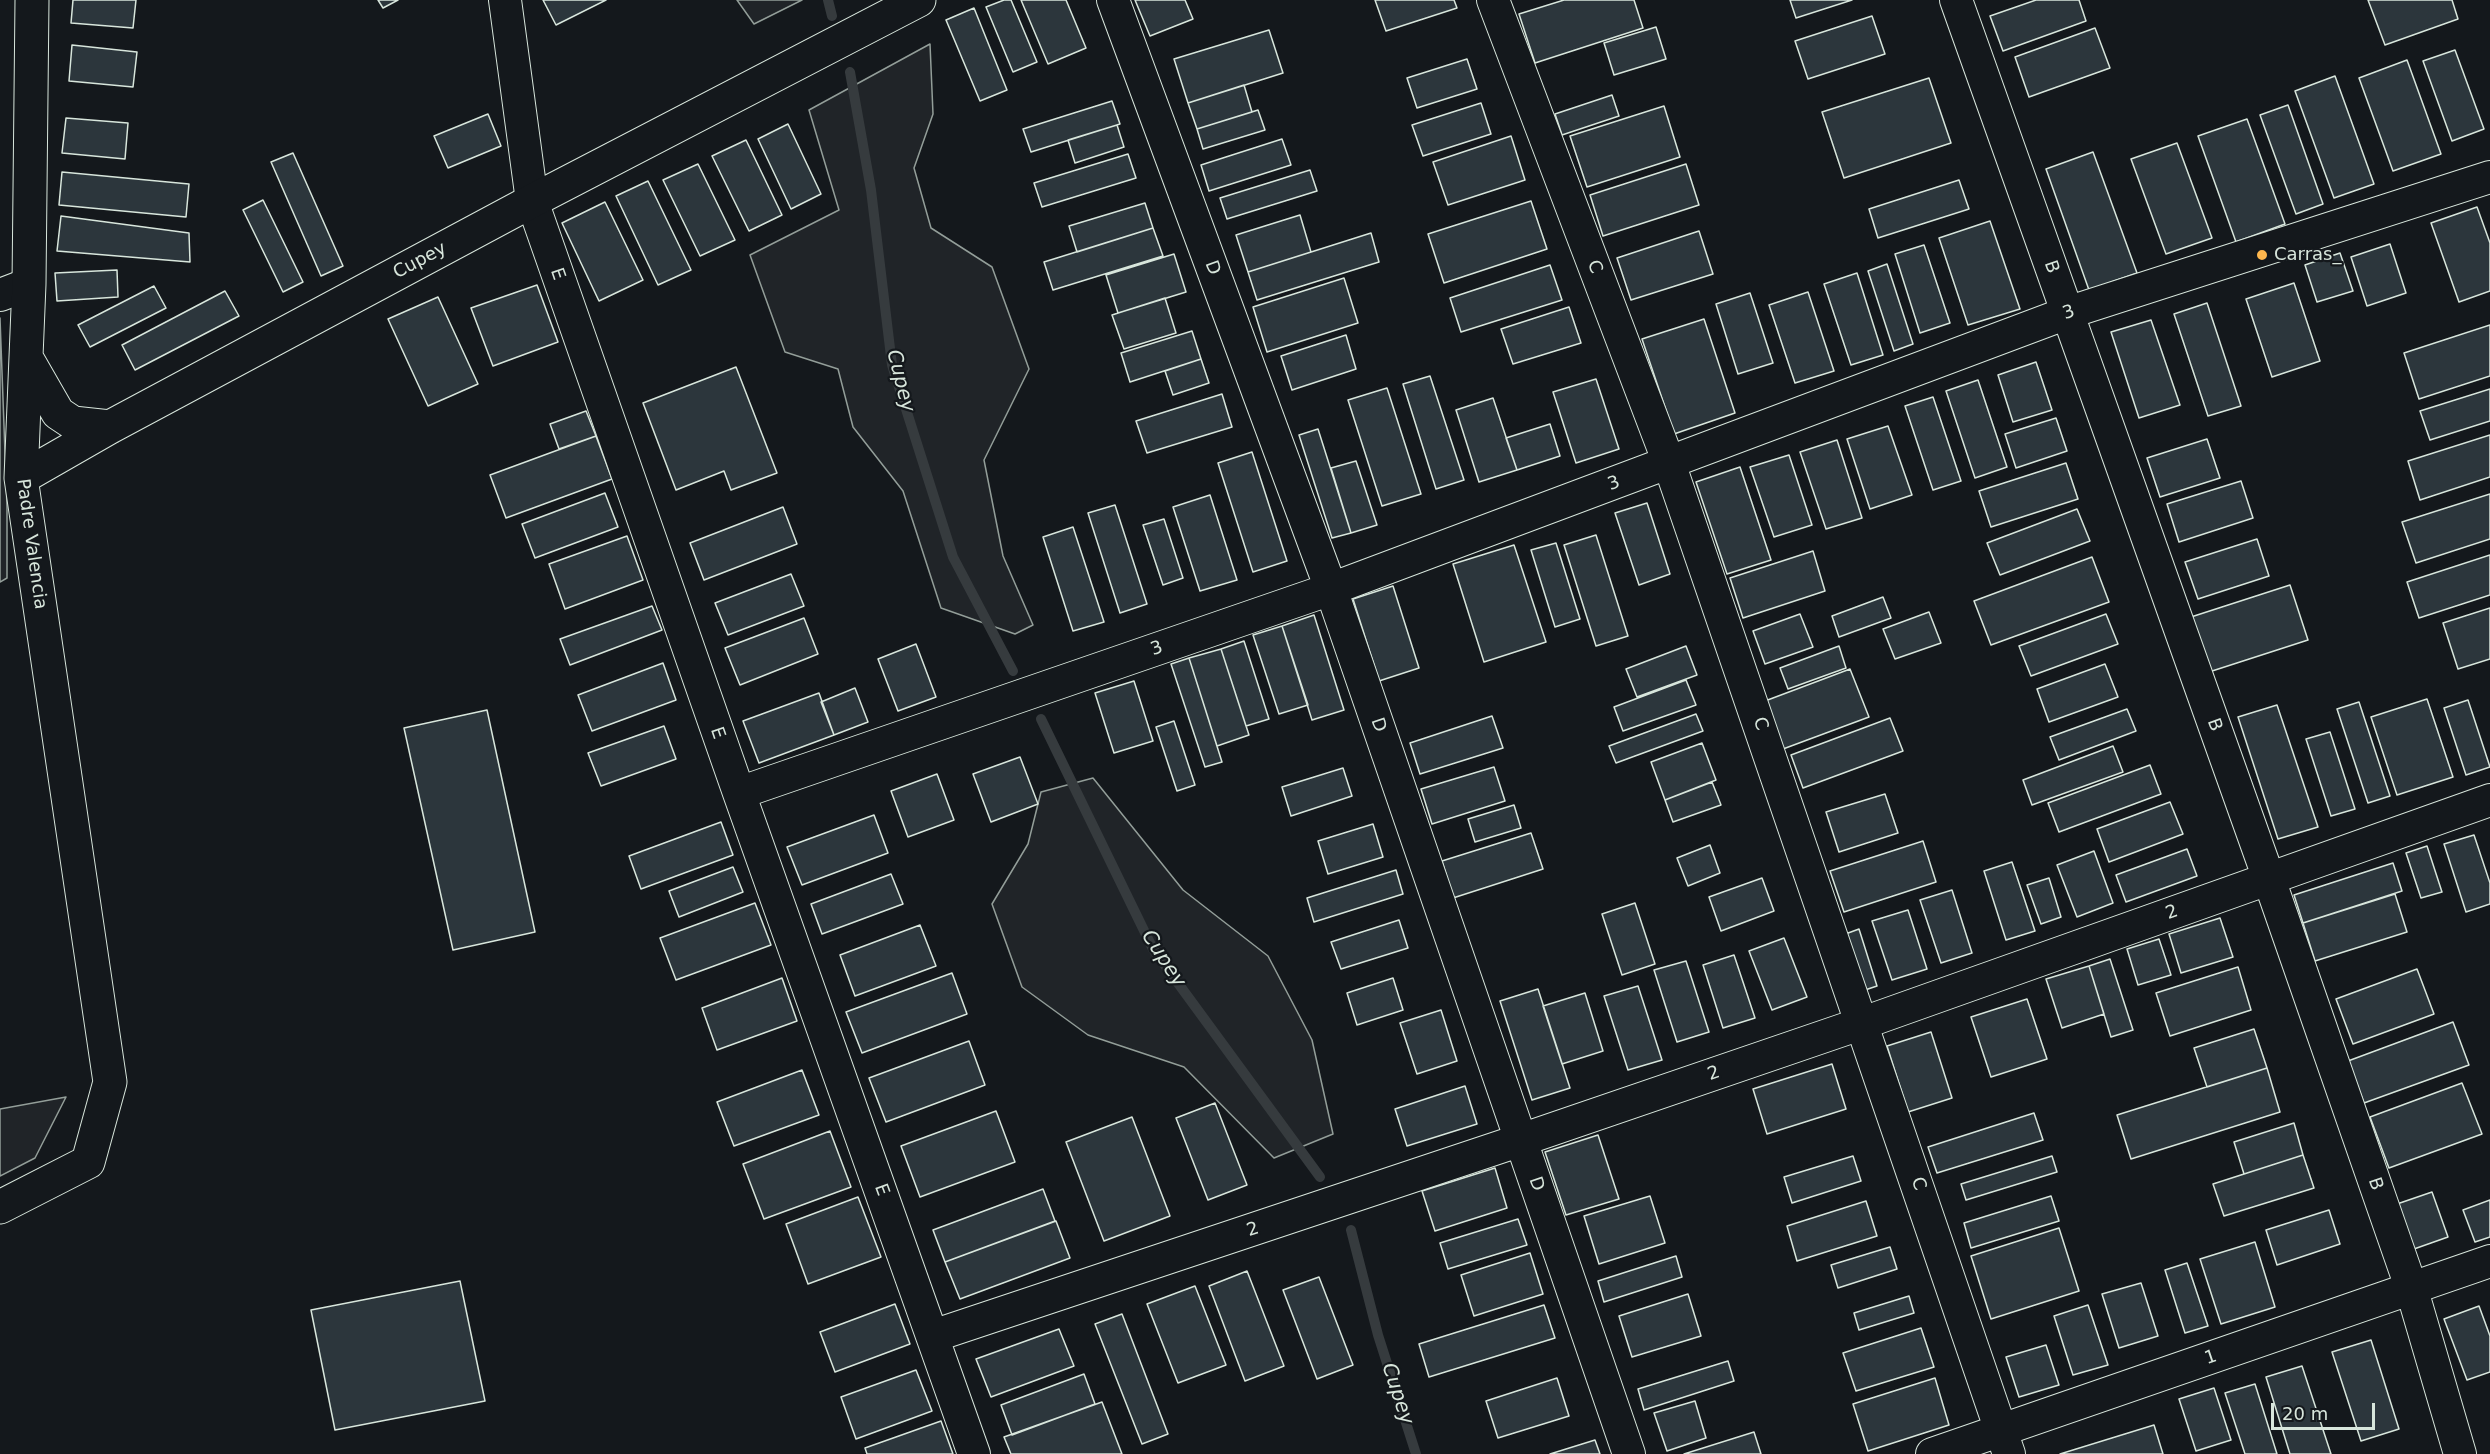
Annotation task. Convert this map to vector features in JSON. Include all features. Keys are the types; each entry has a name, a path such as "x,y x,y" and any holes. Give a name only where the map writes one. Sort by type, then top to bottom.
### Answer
{"street":[{"name":"Padre Valencia","path":"0,1207 88,1162 110,1082 21,478 26,357 14,289 32,0"},
{"name":"E","path":"505,0 532,201 974,1454"},
{"name":"Cupey","path":"21,478 110,427 532,201 920,0"},
{"name":"D","path":"1113,0 1331,589 1629,1454"},
{"name":"C","path":"1492,0 1670,464 2006,1443"},
{"name":"B","path":"1956,0 2269,879 2411,1287 2460,1454"},
{"name":"3","path":"739,793 1331,589 1670,464 2067,313 2490,177"},
{"path":"26,357 46,396 58,413 74,423 110,427"},
{"name":"2","path":"933,1336 1863,1023 2490,800"},
{"name":"1","path":"1932,1454 2006,1443 2411,1287 2490,1261"}],"shaded area":[{"path":"737,0 802,0 754,24"},
{"path":"930,44 933,114 914,168 931,228 992,267 1029,369 984,460 1003,556 1033,625 1015,634 941,608 903,491 853,427 838,369 785,352 750,255 839,210 809,110"},
{"path":"0,318 7,507 7,578 0,582"},
{"path":"1093,778 1183,890 1268,956 1312,1040 1333,1134 1274,1158 1184,1067 1088,1035 1022,987 992,904 1028,844 1041,792"},
{"path":"66,1097 35,1158 0,1176 0,1109"}],"building":[{"path":"73,0 136,0 133,28 71,23"},
{"path":"378,0 398,0 383,8"},
{"path":"543,0 606,0 556,25"},
{"path":"1004,0 1011,0 1037,62 1013,72 986,7"},
{"path":"1021,0 1066,0 1086,48 1048,64"},
{"path":"1135,0 1185,0 1193,19 1150,36"},
{"path":"1375,0 1454,0 1457,8 1386,31"},
{"path":"1564,0 1634,0 1643,28 1535,63 1519,14"},
{"path":"1790,0 1852,0 1796,18"},
{"path":"2036,0 2079,0 2086,21 2003,51 1990,16"},
{"path":"2368,0 2452,0 2458,19 2385,45"},
{"path":"974,8 1007,90 980,101 946,20"},
{"path":"1872,16 1885,54 1808,79 1795,41"},
{"path":"1656,27 1666,59 1614,75 1604,43"},
{"path":"2095,28 2110,68 2029,97 2015,57"},
{"path":"1269,30 1283,73 1188,103 1174,59"},
{"path":"72,45 137,52 133,87 69,81"},
{"path":"2455,50 2484,129 2452,141 2423,61"},
{"path":"1467,59 1477,89 1417,108 1407,78"},
{"path":"2407,60 2441,154 2393,171 2359,78"},
{"path":"2335,76 2374,184 2334,198 2295,91"},
{"path":"1929,78 1951,143 1844,178 1822,112"},
{"path":"1244,85 1252,112 1197,129 1188,103"},
{"path":"1612,95 1619,116 1562,135 1555,114"},
{"path":"1112,101 1120,124 1031,152 1023,129"},
{"path":"1481,103 1491,134 1423,156 1412,125"},
{"path":"2288,105 2323,204 2296,214 2260,115"},
{"path":"1664,106 1680,157 1587,187 1570,136"},
{"path":"1258,110 1265,130 1203,149 1197,129"},
{"path":"488,114 501,146 448,168 434,136"},
{"path":"66,118 128,123 125,159 62,153"},
{"path":"2247,119 2285,224 2236,242 2198,136"},
{"path":"788,124 821,194 791,209 758,139"},
{"path":"1117,125 1124,147 1075,163 1068,140"},
{"path":"1511,136 1525,180 1448,205 1433,162"},
{"path":"1282,139 1291,165 1209,191 1201,165"},
{"path":"746,140 782,215 749,231 712,156"},
{"path":"2177,143 2212,238 2166,254 2131,159"},
{"path":"2093,152 2137,273 2089,290 2046,169"},
{"path":"293,153 343,266 321,276 271,162"},
{"path":"1128,154 1136,178 1042,207 1034,183"},
{"path":"698,164 735,240 700,256 663,180"},
{"path":"1686,164 1699,205 1603,236 1590,195"},
{"path":"1310,170 1317,191 1227,219 1220,198"},
{"path":"62,172 189,184 186,217 59,205"},
{"path":"1959,180 1969,209 1878,238 1869,209"},
{"path":"648,181 691,270 658,285 616,196"},
{"path":"263,200 303,282 283,292 243,210"},
{"path":"1531,201 1547,249 1444,283 1428,234"},
{"path":"605,202 643,280 599,301 562,223"},
{"path":"1145,203 1153,228 1077,252 1069,226"},
{"path":"2477,207 2490,243 2490,291 2459,302 2431,223"},
{"path":"1300,215 1311,252 1248,272 1236,235"},
{"path":"61,216 189,233 190,262 57,251"},
{"path":"1990,221 2020,309 1968,325 1939,238"},
{"path":"1153,228 1163,256 1053,290 1044,262"},
{"path":"1699,231 1713,274 1631,300 1617,258"},
{"path":"1371,233 1379,262 1257,300 1248,272"},
{"path":"2390,244 2406,293 2367,306 2351,257"},
{"path":"1924,245 1950,323 1920,333 1895,254"},
{"path":"2340,253 2353,291 2317,302 2305,265"},
{"path":"1174,254 1186,292 1118,313 1106,275"},
{"path":"1887,264 1913,344 1894,351 1868,271"},
{"path":"1550,265 1562,300 1461,332 1450,298"},
{"path":"117,270 118,297 57,301 55,273"},
{"path":"1857,273 1883,355 1851,365 1824,284"},
{"path":"1344,278 1358,323 1267,352 1253,307"},
{"path":"2294,283 2320,361 2272,377 2246,299"},
{"path":"537,285 558,342 493,366 471,308"},
{"path":"154,286 166,308 90,347 78,325"},
{"path":"225,291 239,316 135,370 122,345"},
{"path":"1808,292 1834,371 1795,383 1769,305"},
{"path":"1750,293 1773,363 1738,374 1716,304"},
{"path":"438,297 478,384 428,406 388,319"},
{"path":"1165,298 1176,333 1124,349 1112,315"},
{"path":"2207,303 2241,406 2208,416 2174,314"},
{"path":"1569,307 1581,343 1513,364 1501,329"},
{"path":"1704,319 1735,413 1674,434 1642,339"},
{"path":"2151,320 2180,405 2139,418 2111,332"},
{"path":"2490,325 2490,376 2419,399 2404,353"},
{"path":"1192,331 1201,359 1130,382 1121,353"},
{"path":"1346,335 1356,369 1292,390 1281,356"},
{"path":"1201,359 1209,383 1173,395 1165,371"},
{"path":"2036,362 2052,410 2013,422 1998,375"},
{"path":"736,367 777,473 731,490 724,471 676,490 643,403"},
{"path":"1430,376 1464,480 1436,489 1403,384"},
{"path":"1596,379 1619,449 1576,463 1553,392"},
{"path":"1978,380 2007,467 1975,478 1946,391"},
{"path":"1387,388 1421,494 1382,506 1348,400"},
{"path":"2490,389 2490,421 2430,440 2420,411"},
{"path":"1222,394 1232,427 1147,453 1136,421"},
{"path":"1933,397 1961,481 1933,490 1905,406"},
{"path":"1493,398 1517,470 1479,482 1456,410"},
{"path":"586,411 596,436 559,449 550,424"},
{"path":"2056,418 2067,451 2016,468 2005,434"},
{"path":"1550,424 1560,456 1517,470 1506,438"},
{"path":"1888,426 1912,495 1870,509 1847,439"},
{"path":"1318,429 1351,533 1332,538 1299,435"},
{"path":"2490,435 2490,477 2420,500 2408,461"},
{"path":"596,436 612,479 506,518 490,475"},
{"path":"2207,439 2220,478 2160,497 2147,458"},
{"path":"1837,440 1862,518 1826,529 1800,452"},
{"path":"1252,452 1287,561 1253,572 1218,463"},
{"path":"1789,455 1812,525 1774,537 1750,467"},
{"path":"1356,461 1377,525 1351,533 1331,468"},
{"path":"2066,463 2078,499 1991,527 1979,491"},
{"path":"1740,467 1771,560 1727,574 1696,482"},
{"path":"2241,481 2253,518 2179,542 2167,504"},
{"path":"605,493 618,527 535,558 522,524"},
{"path":"2490,494 2490,539 2416,563 2402,522"},
{"path":"1210,495 1237,580 1200,591 1173,507"},
{"path":"1647,503 1670,574 1639,585 1615,513"},
{"path":"1115,505 1147,604 1120,613 1088,513"},
{"path":"783,507 797,544 704,580 690,543"},
{"path":"2077,509 2090,541 2000,575 1987,543"},
{"path":"1164,519 1183,578 1163,585 1143,525"},
{"path":"1073,527 1104,622 1073,631 1043,537"},
{"path":"1596,535 1628,636 1596,646 1564,545"},
{"path":"627,536 643,580 565,609 549,564"},
{"path":"2257,539 2269,576 2198,599 2185,562"},
{"path":"1556,543 1580,619 1555,627 1531,550"},
{"path":"1514,545 1546,642 1484,662 1453,564"},
{"path":"1813,551 1825,591 1743,618 1730,578"},
{"path":"2490,555 2490,595 2419,618 2407,582"},
{"path":"2092,557 2109,602 1991,645 1974,601"},
{"path":"791,574 804,606 728,635 715,603"},
{"path":"2290,585 2308,640 2209,672 2191,617"},
{"path":"1393,586 1419,668 1379,681 1353,599"},
{"path":"1883,597 1891,618 1839,637 1832,616"},
{"path":"652,606 662,630 570,665 560,639"},
{"path":"2490,608 2490,659 2458,669 2443,623"},
{"path":"1929,612 1941,643 1895,659 1883,629"},
{"path":"1800,614 1813,647 1765,664 1753,631"},
{"path":"2106,614 2118,644 2031,676 2019,646"},
{"path":"1314,615 1344,710 1312,720 1282,626"},
{"path":"804,618 818,654 740,685 725,648"},
{"path":"1282,626 1308,705 1279,714 1253,635"},
{"path":"1244,641 1269,719 1246,726 1221,649"},
{"path":"916,644 936,697 898,711 878,659"},
{"path":"1686,646 1697,675 1637,697 1626,669"},
{"path":"1839,646 1846,668 1788,689 1780,668"},
{"path":"1221,649 1249,735 1217,746 1189,658"},
{"path":"1189,658 1222,762 1205,767 1171,664"},
{"path":"663,663 676,700 592,731 578,695"},
{"path":"2105,664 2118,697 2049,722 2037,689"},
{"path":"1850,669 1869,717 1783,749 1765,701"},
{"path":"1686,680 1696,705 1623,731 1614,707"},
{"path":"1134,681 1153,741 1114,753 1095,693"},
{"path":"855,688 868,722 834,735 821,702"},
{"path":"819,693 834,735 759,763 743,721"},
{"path":"2427,699 2453,777 2397,795 2371,717"},
{"path":"2468,700 2490,767 2466,775 2444,708"},
{"path":"2359,702 2390,796 2368,803 2337,709"},
{"path":"2277,705 2318,827 2278,839 2238,717"},
{"path":"2127,709 2136,731 2059,760 2050,737"},
{"path":"487,710 535,932 453,950 404,728"},
{"path":"1696,714 1703,731 1616,763 1609,746"},
{"path":"1492,716 1503,748 1420,774 1410,743"},
{"path":"1890,718 1903,751 1803,788 1791,755"},
{"path":"1174,721 1195,785 1177,791 1156,727"},
{"path":"664,726 676,759 601,786 588,753"},
{"path":"2330,732 2355,809 2331,816 2306,739"},
{"path":"1702,743 1716,780 1665,800 1651,762"},
{"path":"2113,746 2123,772 2032,805 2023,780"},
{"path":"1020,757 1038,804 991,822 973,774"},
{"path":"2150,765 2161,794 2059,832 2048,803"},
{"path":"1494,767 1505,801 1432,824 1421,789"},
{"path":"1343,768 1352,796 1291,816 1282,787"},
{"path":"937,774 954,820 908,837 891,791"},
{"path":"1712,782 1721,805 1673,822 1665,800"},
{"path":"1885,794 1898,833 1839,852 1826,812"},
{"path":"2170,802 2183,834 2109,862 2097,829"},
{"path":"1514,805 1521,828 1475,842 1468,819"},
{"path":"874,815 888,853 802,885 787,847"},
{"path":"721,822 733,855 641,889 629,856"},
{"path":"1373,824 1383,857 1328,874 1318,841"},
{"path":"1531,833 1543,869 1453,898 1442,861"},
{"path":"2474,835 2490,883 2490,904 2466,912 2444,844"},
{"path":"1923,841 1936,882 1844,912 1830,871"},
{"path":"1710,845 1720,873 1688,886 1677,858"},
{"path":"2427,846 2442,892 2421,898 2406,853"},
{"path":"2187,849 2197,876 2126,902 2116,875"},
{"path":"2094,851 2113,903 2077,917 2057,865"},
{"path":"2012,862 2035,931 2006,940 1984,871"},
{"path":"2393,863 2402,891 2303,923 2294,895"},
{"path":"733,867 743,892 679,917 669,891"},
{"path":"1396,870 1403,894 1314,922 1307,898"},
{"path":"891,874 903,904 822,934 811,904"},
{"path":"1762,878 1774,911 1721,931 1709,897"},
{"path":"2049,878 2061,917 2041,924 2027,885"},
{"path":"1952,890 1972,953 1941,963 1920,900"},
{"path":"2395,894 2407,932 2315,961 2303,923"},
{"path":"755,903 771,945 676,980 660,938"},
{"path":"1635,903 1655,964 1622,975 1602,914"},
{"path":"1908,910 1927,969 1892,980 1872,921"},
{"path":"2220,918 2233,957 2181,973 2169,934"},
{"path":"1399,920 1408,948 1341,969 1331,942"},
{"path":"920,925 936,966 855,996 840,955"},
{"path":"1859,929 1877,986 1859,992 1840,936"},
{"path":"1784,938 1807,997 1772,1010 1749,951"},
{"path":"2159,939 2171,975 2138,985 2127,949"},
{"path":"1734,955 1755,1018 1723,1028 1703,965"},
{"path":"2110,959 2133,1030 2111,1037 2089,966"},
{"path":"1686,961 1709,1032 1677,1042 1654,970"},
{"path":"2089,966 2104,1014 2062,1028 2046,979"},
{"path":"2238,967 2251,1010 2170,1036 2156,993"},
{"path":"2417,969 2434,1014 2353,1044 2336,999"},
{"path":"952,973 967,1014 862,1053 846,1012"},
{"path":"782,978 797,1021 717,1050 702,1008"},
{"path":"1393,978 1403,1010 1357,1025 1347,993"},
{"path":"1638,986 1662,1060 1628,1070 1604,996"},
{"path":"1538,989 1570,1088 1532,1100 1500,1001"},
{"path":"1585,993 1603,1051 1562,1064 1543,1006"},
{"path":"2027,999 2047,1059 1991,1077 1971,1017"},
{"path":"1441,1010 1457,1061 1417,1074 1400,1023"},
{"path":"2453,1022 2469,1065 2364,1103 2348,1061"},
{"path":"2254,1029 2267,1068 2207,1087 2194,1048"},
{"path":"1931,1032 1952,1098 1908,1112 1887,1046"},
{"path":"969,1041 985,1085 886,1122 869,1078"},
{"path":"1832,1064 1846,1109 1767,1134 1753,1089"},
{"path":"2267,1068 2280,1112 2131,1159 2117,1115"},
{"path":"802,1070 819,1115 734,1146 717,1102"},
{"path":"2462,1083 2482,1134 2389,1168 2370,1117"},
{"path":"1465,1086 1477,1124 1407,1146 1395,1109"},
{"path":"1215,1103 1247,1185 1208,1200 1176,1118"},
{"path":"996,1111 1015,1162 920,1197 901,1146"},
{"path":"2034,1113 2043,1140 1937,1173 1928,1147"},
{"path":"1132,1117 1170,1216 1104,1241 1066,1142"},
{"path":"2294,1123 2303,1155 2244,1174 2234,1142"},
{"path":"830,1131 851,1187 764,1219 743,1164"},
{"path":"1598,1135 1619,1199 1566,1215 1545,1152"},
{"path":"2303,1155 2314,1188 2224,1216 2213,1184"},
{"path":"1853,1156 1861,1181 1792,1203 1784,1177"},
{"path":"2052,1156 2057,1172 1966,1200 1961,1184"},
{"path":"1495,1168 1507,1208 1435,1231 1422,1191"},
{"path":"1043,1189 1055,1221 945,1262 933,1230"},
{"path":"2432,1192 2448,1237 2414,1249 2397,1204"},
{"path":"1650,1196 1665,1243 1599,1264 1584,1216"},
{"path":"2051,1196 2059,1221 1971,1248 1964,1223"},
{"path":"858,1197 881,1257 808,1284 786,1224"},
{"path":"2490,1200 2490,1237 2475,1242 2463,1210"},
{"path":"1866,1201 1877,1236 1797,1261 1787,1226"},
{"path":"2329,1210 2340,1244 2277,1265 2266,1230"},
{"path":"1518,1219 1527,1245 1448,1269 1440,1243"},
{"path":"1056,1221 1070,1258 960,1299 945,1262"},
{"path":"2059,1228 2079,1291 1991,1319 1971,1256"},
{"path":"2255,1242 2275,1307 2221,1324 2200,1259"},
{"path":"1890,1247 1897,1269 1838,1288 1831,1265"},
{"path":"1530,1253 1543,1294 1474,1316 1461,1275"},
{"path":"1676,1256 1682,1277 1604,1302 1598,1281"},
{"path":"2187,1263 2208,1326 2185,1333 2165,1270"},
{"path":"1247,1271 1284,1366 1245,1381 1209,1286"},
{"path":"1319,1277 1353,1365 1317,1379 1283,1290"},
{"path":"460,1281 485,1401 335,1430 311,1310"},
{"path":"2141,1283 2158,1336 2119,1348 2102,1294"},
{"path":"1195,1286 1226,1365 1178,1383 1147,1304"},
{"path":"1688,1294 1701,1336 1632,1357 1619,1316"},
{"path":"1909,1296 1914,1313 1859,1330 1854,1313"},
{"path":"895,1304 910,1344 835,1372 820,1332"},
{"path":"1544,1305 1555,1338 1429,1377 1419,1344"},
{"path":"2088,1305 2108,1365 2073,1375 2054,1316"},
{"path":"2479,1306 2490,1336 2490,1372 2467,1380 2444,1319"},
{"path":"1122,1314 1168,1434 1142,1444 1095,1324"},
{"path":"1921,1328 1934,1367 1856,1391 1843,1353"},
{"path":"1059,1329 1074,1366 991,1397 976,1359"},
{"path":"2371,1340 2399,1429 2361,1441 2332,1352"},
{"path":"2046,1345 2059,1385 2019,1397 2006,1357"},
{"path":"1728,1361 1734,1381 1644,1410 1638,1389"},
{"path":"2302,1366 2331,1454 2290,1454 2266,1377"},
{"path":"916,1370 932,1411 856,1439 841,1397"},
{"path":"1084,1374 1095,1404 1012,1435 1001,1405"},
{"path":"1557,1378 1569,1416 1498,1438 1486,1401"},
{"path":"1935,1378 1949,1425 1868,1451 1853,1404"},
{"path":"2255,1384 2277,1454 2245,1454 2225,1393"},
{"path":"2214,1388 2231,1440 2196,1451 2179,1399"},
{"path":"1695,1401 1706,1438 1667,1451 1654,1413"},
{"path":"1102,1402 1122,1454 1011,1454 1004,1437"},
{"path":"941,1421 953,1454 867,1454 865,1448"},
{"path":"2154,1425 2163,1454 2060,1454"},
{"path":"1754,1432 1761,1454 1684,1454"},
{"path":"1595,1440 1600,1454 1550,1454"}],"waterway":[{"name":"Cupey","path":"828,0 832,16"},
{"name":"Cupey","path":"850,72 871,190 892,365 953,557 1013,671"},
{"name":"Cupey","path":"1041,719 1153,949 1320,1177"},
{"name":"Cupey","path":"1351,1230 1378,1335 1416,1454"}],"place":[{"name":"Carras_","path":"2262,255"}]}
